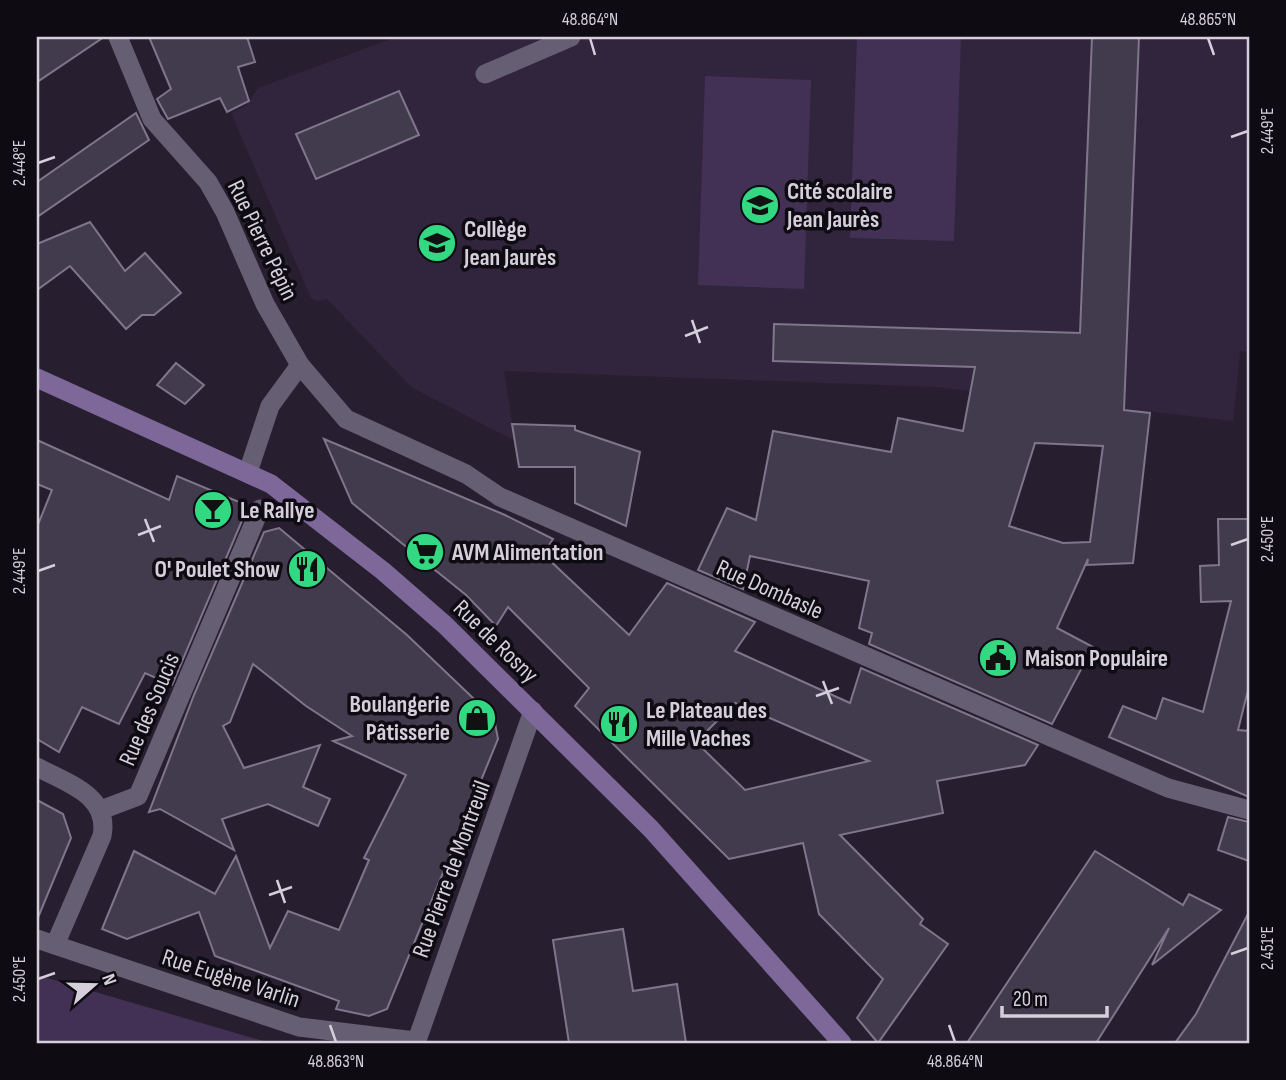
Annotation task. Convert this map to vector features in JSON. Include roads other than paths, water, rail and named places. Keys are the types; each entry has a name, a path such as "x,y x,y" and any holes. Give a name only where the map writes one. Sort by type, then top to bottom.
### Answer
{"main road":[{"name":"Rue de Rosny","path":"37,378 248,472 310,512 383,571 445,625 651,829 842,1043"}],"street":[{"name":"Rue Pierre Pépin","path":"118,37 152,118 208,182 225,212 265,304 300,365"},
{"path":"485,75 571,37"},
{"path":"248,472 270,406 300,365"},
{"name":"Rue Dombasle","path":"300,365 346,419 466,474 500,497 1168,788 1249,810"},
{"name":"Rue des Soucis","path":"101,810 138,796 260,509"},
{"name":"Rue Pierre de Montreuil","path":"415,1042 533,711"},
{"path":"37,767 86,793 101,810 102,835 46,942"},
{"name":"Rue Eugène Varlin","path":"46,942 299,1027 415,1042"}],"place":[{"name":"Cité scolaire Jean Jaurès","path":"760,205"},
{"name":"Collège Jean Jaurès","path":"437,243"},
{"name":"Le Rallye","path":"213,510"},
{"name":"AVM Alimentation","path":"425,552"},
{"name":"O' Poulet Show","path":"307,569"},
{"name":"Maison Populaire","path":"998,658"},
{"name":"Boulangerie Pâtisserie","path":"477,718"},
{"name":"Le Plateau des Mille Vaches","path":"619,724"}]}
